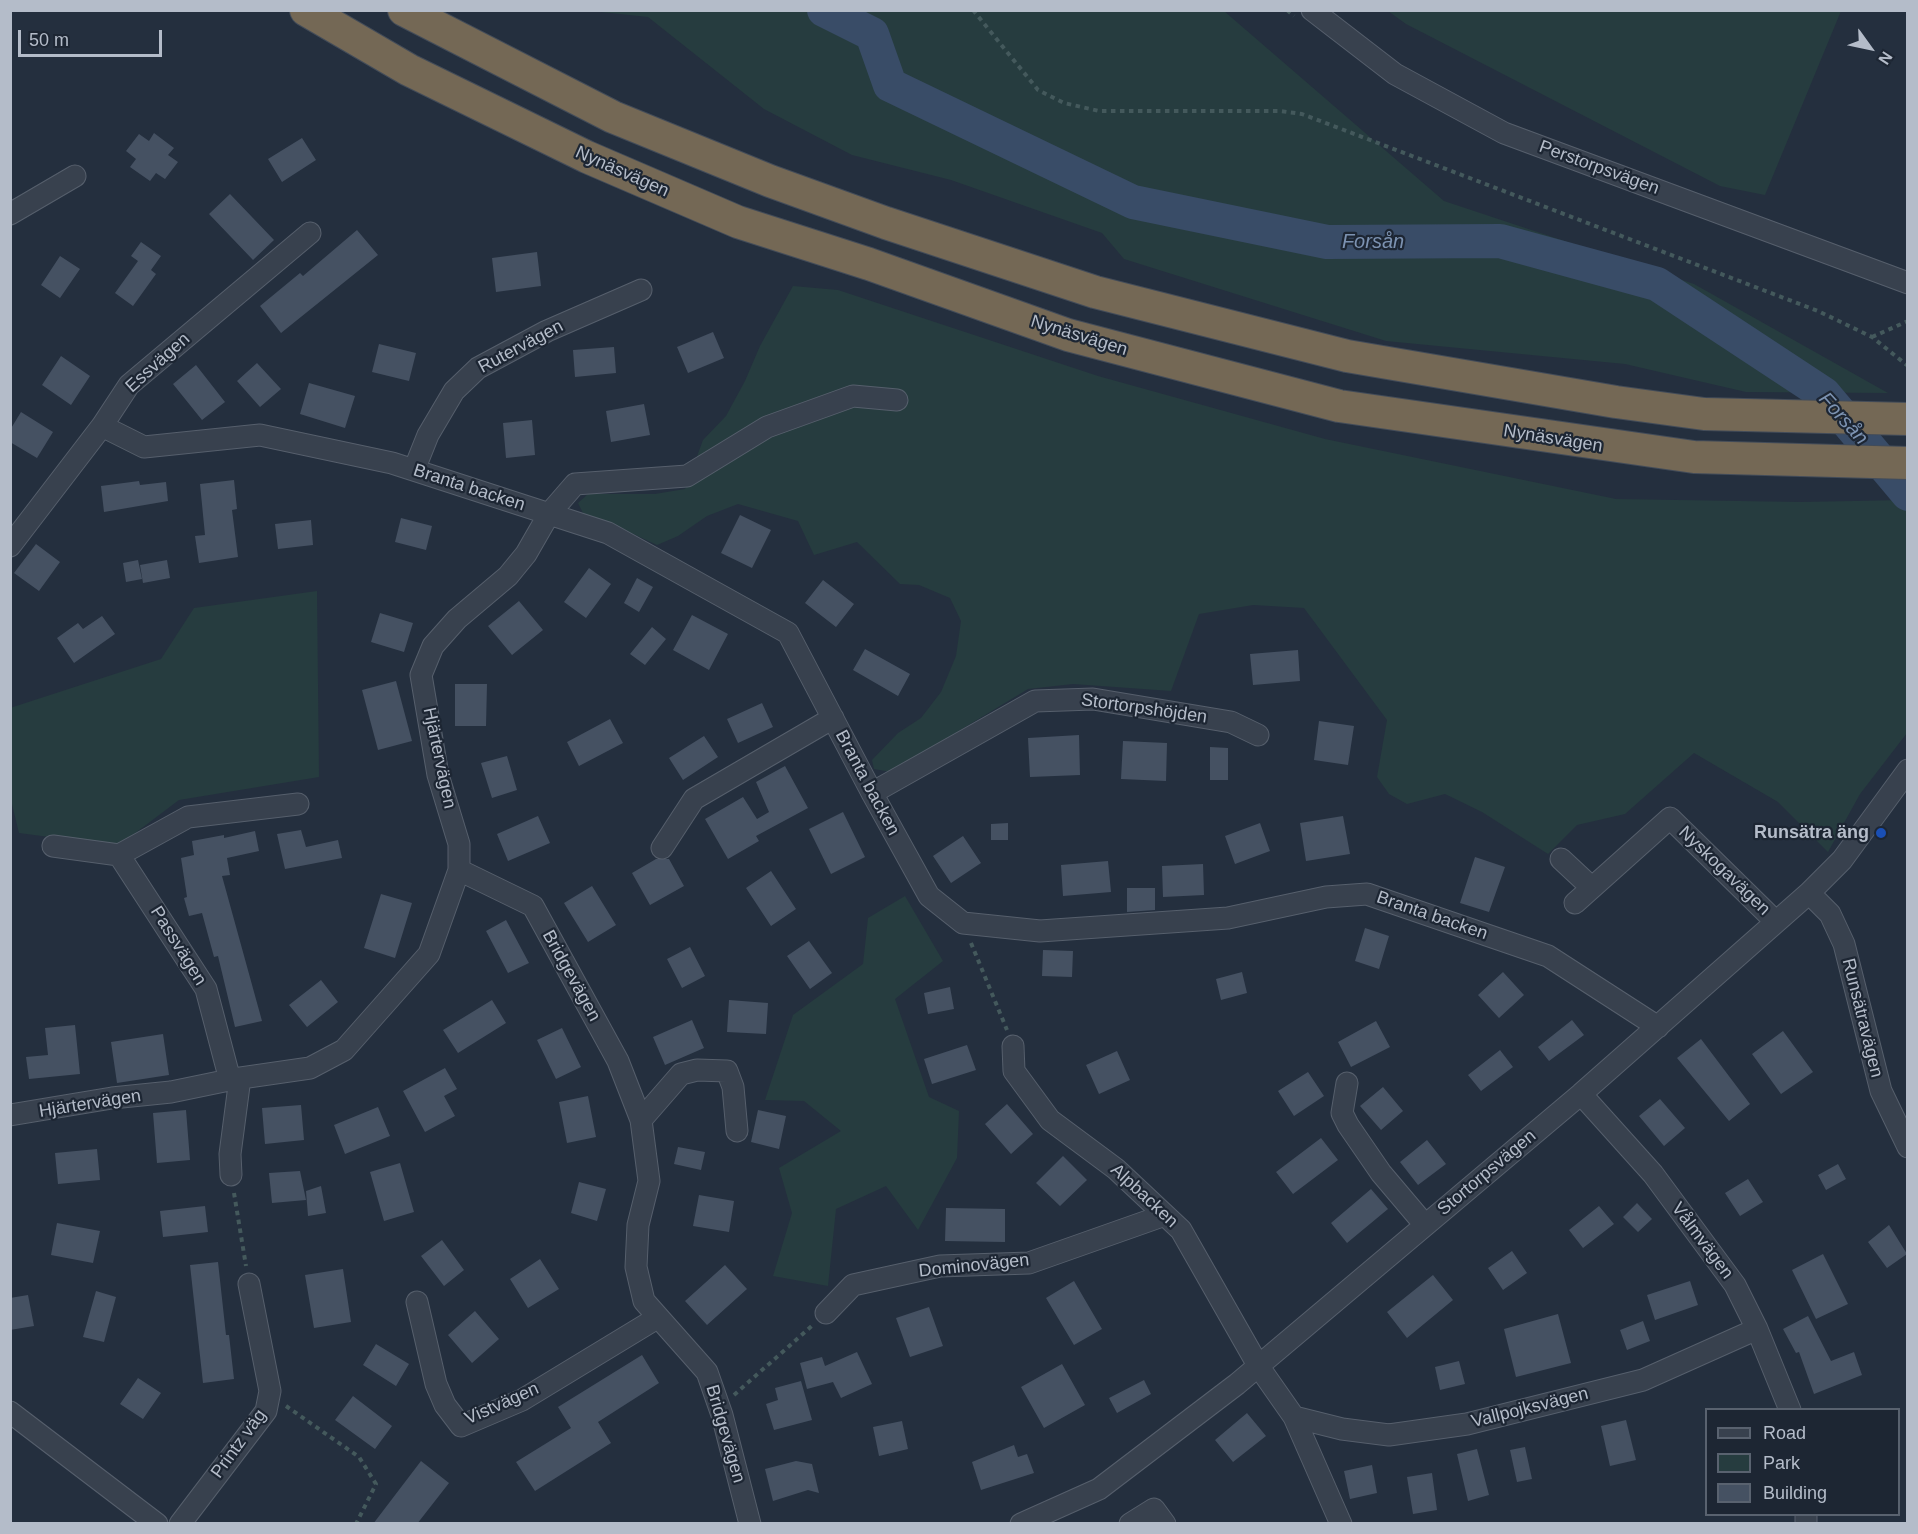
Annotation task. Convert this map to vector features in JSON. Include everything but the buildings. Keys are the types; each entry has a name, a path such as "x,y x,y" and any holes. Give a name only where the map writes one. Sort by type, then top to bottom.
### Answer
{"highway":[{"name":"Nynäsvägen","path":"306,10 409,70 534,132 738,222 869,264 1068,335 1339,406 1694,457 1908,463"},
{"path":"404,10 613,117 770,181 1095,292 1347,356 1616,402 1704,414 1908,419"}],"street":[{"name":"Perstorpsvägen","path":"1312,10 1395,74 1504,133 1908,284"},
{"path":"10,214 75,176"},
{"name":"Essvägen","path":"10,546 102,426 129,385 310,233"},
{"name":"Rutervägen","path":"414,470 428,435 454,391 478,368 547,331 641,290"},
{"name":"Hjärtervägen","path":"10,1115 112,1098 171,1092 235,1079 310,1068 344,1050 429,954 459,870 459,844 438,775 421,675 433,646 457,619 508,576 526,554 549,514 575,484 687,476 767,427 853,396 897,400"},
{"name":"Branta backen","path":"102,426 144,447 260,435 414,470 608,533 788,633 929,896 963,923 1040,931 1228,918 1326,897 1367,894 1548,956 1658,1027"},
{"name":"Stortorpshöjden","path":"872,793 1035,700 1094,699 1231,722 1258,735"},
{"path":"662,848 694,799 832,718"},
{"name":"Stortorpsvägen","path":"1021,1524 1099,1489 1259,1367 1581,1094 1809,893 1842,860 1908,770"},
{"path":"53,846 119,855 188,817 298,804"},
{"name":"Nyskogavägen","path":"1575,903 1670,818 1775,921"},
{"name":"Passvägen","path":"119,855 206,989 235,1079"},
{"path":"1561,859 1591,888"},
{"name":"Bridgevägen","path":"459,870 533,906 618,1061 641,1120 649,1181 638,1225 636,1267 644,1301 708,1372 720,1407 750,1524"},
{"name":"Runsätravägen","path":"1809,893 1830,914 1844,944 1881,1091 1908,1147"},
{"name":"Alpbacken","path":"1013,1046 1014,1071 1050,1120 1116,1169 1181,1230 1259,1367"},
{"path":"641,1120 681,1074 697,1070 727,1071 733,1087 737,1131"},
{"path":"231,1175 230,1154 235,1079"},
{"path":"1347,1083 1342,1113 1348,1125 1381,1173 1425,1226"},
{"name":"Vålmvägen","path":"1581,1094 1653,1174 1735,1285 1757,1329 1789,1408"},
{"name":"Dominovägen","path":"826,1313 853,1285 940,1266 1029,1263 1165,1215"},
{"name":"Printz väg","path":"180,1524 266,1411 270,1391 249,1284"},
{"name":"Vistvägen","path":"417,1302 436,1384 445,1405 461,1426 522,1400 657,1318"},
{"name":"Vallpojksvägen","path":"1294,1417 1342,1429 1389,1435 1467,1424 1643,1380 1757,1329"},
{"path":"1259,1367 1294,1417 1341,1524"},
{"path":"10,1412 157,1524"},
{"path":"1130,1524 1154,1509 1165,1524"}],"path":[{"path":"973,10 1038,90 1064,103 1099,111 1280,111 1302,114 1807,307 1872,337 1908,366"},
{"path":"1872,337 1908,321"},
{"path":"963,923 1013,1046"},
{"path":"231,1175 249,1284"},
{"path":"720,1407 826,1313"},
{"path":"270,1391 291,1411 360,1457 376,1484 356,1524"}],"green space":[{"path":"592,11 1224,11 1444,201 1694,284 1888,393 1746,392 1625,364 1386,341 1124,259 1102,233 951,180 852,155 764,109 648,17"},
{"path":"1388,11 1841,11 1765,195 1720,186 1406,24"},
{"path":"793,286 838,290 1098,376 1325,439 1616,499 1800,502 1907,500 1907,733 1860,794 1828,852 1778,802 1694,753 1625,814 1577,825 1548,854 1482,812 1445,794 1407,804 1389,794 1377,777 1387,720 1304,608 1253,605 1199,614 1171,691 1073,684 1028,689 891,772 874,769 872,760 898,733 921,718 941,692 956,656 961,621 950,598 919,585 900,584 857,542 814,555 798,521 738,504 707,516 678,536 657,545 616,526 584,515 578,503 588,494 655,494 685,489 703,440 726,416 760,346"},
{"path":"317,591 319,777 179,800 118,846 19,833 11,800 10,708 161,659 194,608"},
{"path":"905,896 943,961 895,999 929,1097 959,1111 957,1158 918,1230 886,1186 836,1209 828,1286 773,1276 792,1213 779,1168 841,1131 804,1101 765,1100 793,1015 863,964 868,918"}],"waterway":[{"name":"Forsån","path":"824,10 872,34 890,85 1133,202 1327,242 1500,241 1657,284 1824,394 1908,494"}],"place":[{"name":"Runsätra äng","path":"1881,833"}]}
